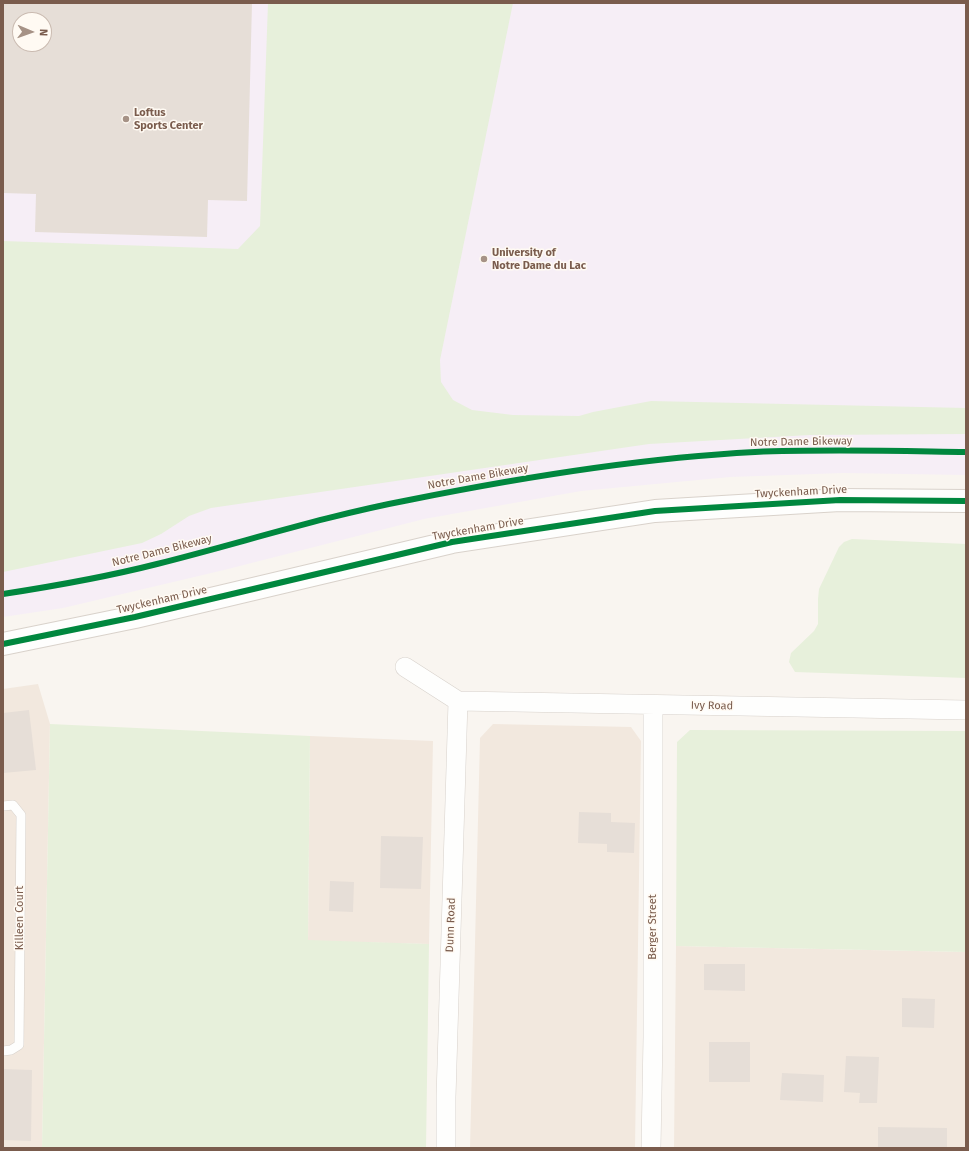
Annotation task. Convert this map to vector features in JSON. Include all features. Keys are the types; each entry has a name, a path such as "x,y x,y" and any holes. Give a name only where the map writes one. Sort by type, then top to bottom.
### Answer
{"street":[{"name":"Twyckenham Drive","path":"3,644 135,617 452,542 655,511 840,500 966,500"},
{"path":"405,667 458,701"},
{"name":"Ivy Road","path":"458,701 966,710"},
{"name":"Dunn Road","path":"446,1148 446,1097 458,701"},
{"name":"Berger Street","path":"650,1148 653,1037 653,705"}],"lane":[{"name":"Killeen Court","path":"3,806 13,805 21,815 19,1045 11,1050 3,1051"}],"shaded area":[{"name":"University of Notre Dame du Lac","path":"3,3 966,3 966,475 843,473 730,477 581,491 424,519 224,570 63,608 3,617"},
{"path":"38,684 50,724 42,1148 3,1148 3,689"},
{"path":"493,724 631,727 641,741 635,1148 470,1148 480,738"},
{"path":"310,736 433,741 429,944 308,941"},
{"path":"676,946 966,952 966,1148 674,1148"}],"green space":[{"path":"268,3 513,3 440,360 441,382 453,400 472,410 513,415 579,416 651,401 966,408 966,434 810,435 649,444 211,508 189,516 161,534 142,543 3,572 3,241 238,249 260,226"},
{"path":"852,539 966,544 966,678 795,672 789,662 791,653 814,631 818,624 819,589 839,547 844,542"},
{"path":"50,724 310,736 308,940 429,944 426,1148 42,1148"},
{"path":"690,730 966,731 966,952 676,946 677,742"}],"building":[{"name":"Loftus Sports Center","path":"3,3 252,3 247,201 208,200 207,237 35,232 36,194 3,193"},
{"path":"29,710 36,770 3,773 3,713"},
{"path":"579,812 611,813 611,822 635,823 634,853 607,852 607,844 578,843"},
{"path":"381,836 423,837 421,889 380,888"},
{"path":"330,881 354,882 353,912 329,911"},
{"path":"704,964 745,964 745,991 704,990"},
{"path":"902,998 935,999 934,1028 902,1027"},
{"path":"709,1042 750,1042 750,1082 709,1082"},
{"path":"846,1056 879,1057 877,1103 859,1103 860,1093 844,1092"},
{"path":"3,1069 32,1070 31,1141 3,1140"},
{"path":"782,1073 824,1075 823,1102 780,1100"},
{"path":"878,1127 947,1128 947,1148 878,1148"}],"cycle path":[{"name":"Notre Dame Bikeway","path":"3,594 80,581 138,569 377,506 538,476 668,459 755,452 834,450 966,452"},
{"path":"3,644 135,617 452,542 655,511 840,500 966,501"}],"place":[{"name":"Loftus Sports Center","path":"126,119"},
{"name":"University of Notre Dame du Lac","path":"484,259"}]}
